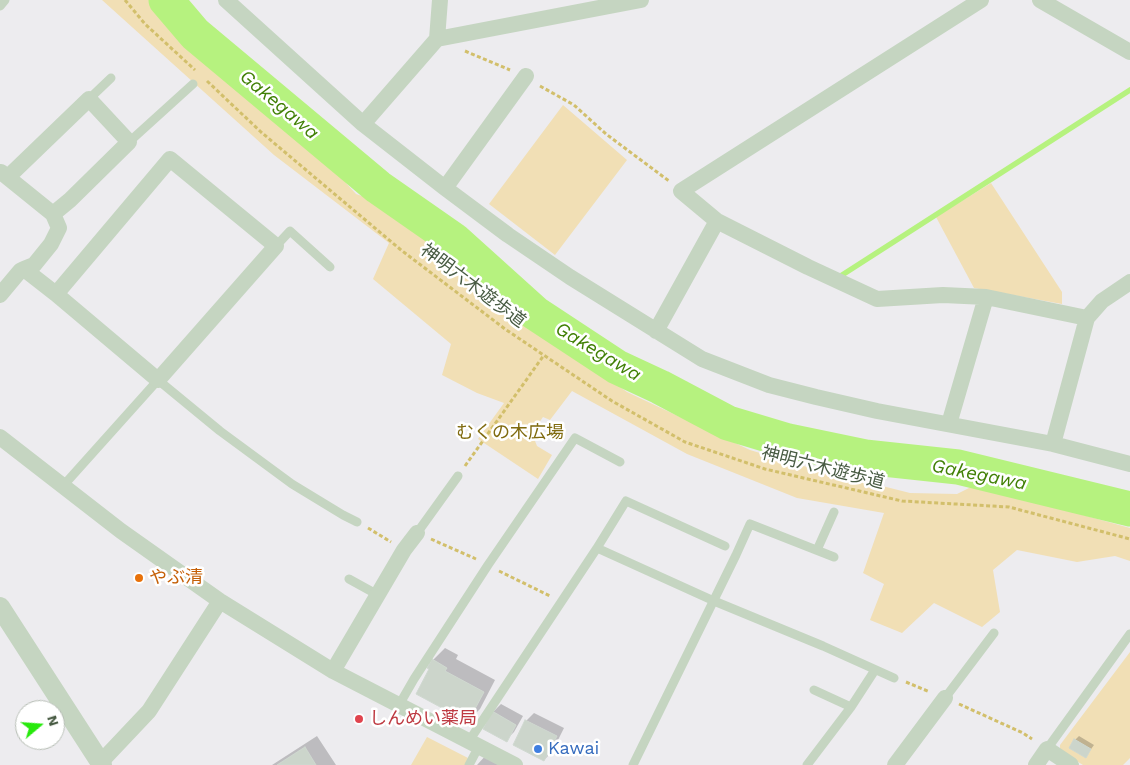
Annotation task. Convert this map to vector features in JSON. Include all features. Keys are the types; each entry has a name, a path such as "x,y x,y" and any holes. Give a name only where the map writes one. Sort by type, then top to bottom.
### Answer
{"street":[{"path":"226,0 363,124 445,188 508,235 563,272 702,359 769,385 876,411 1052,444 1130,464"},
{"path":"363,124 437,39 440,0"},
{"path":"437,39 641,0"},
{"path":"981,0 682,191 717,221 877,299 943,295 986,297 1087,318"},
{"path":"1040,0 1130,52"},
{"path":"445,188 526,76"},
{"path":"0,295 20,271 34,265 51,244 59,228 53,214 4,174 89,99 129,142 77,194 53,214"},
{"path":"24,269 158,380 276,246 170,159 56,294"},
{"path":"656,331 717,221"},
{"path":"1052,444 1087,318 1102,301 1130,282"},
{"path":"949,424 986,297"},
{"path":"0,437 121,531 220,601 333,671 515,765"},
{"path":"333,671 404,550 417,533"},
{"path":"0,607 100,764 149,710 220,601"},
{"path":"895,765 945,698"},
{"path":"1036,765 1047,749 1071,765"}],"lane":[{"path":"0,6 5,0"},
{"path":"89,99 110,78"},
{"path":"129,142 193,84"},
{"path":"276,246 290,231 330,267"},
{"path":"63,486 158,380 220,431 292,484 357,522"},
{"path":"400,705 414,679 488,565 575,438 620,462"},
{"path":"417,533 458,476"},
{"path":"469,765 474,743 626,502 725,546"},
{"path":"817,550 834,512"},
{"path":"633,765 750,524 834,557"},
{"path":"597,548 714,601 894,678"},
{"path":"349,579 378,595"},
{"path":"945,698 994,633"},
{"path":"1047,749 1130,634"},
{"path":"807,765 851,707 875,670"},
{"path":"814,690 851,707"}],"path":[{"path":"125,0 146,24 196,71"},
{"path":"437,39 526,76 546,91 574,105 606,134 682,191"},
{"name":"神明六木遊歩道","path":"203,78 261,132 401,250 505,329 612,401 685,442 765,469 902,502 1009,507 1130,539"},
{"path":"458,476 544,355"},
{"path":"357,522 404,550"},
{"path":"894,678 945,698 1023,733 1047,749"}],"green space":[{"name":"むくの木広場","path":"102,0 155,0 226,72 328,163 356,194 391,206 568,350 627,392 750,450 807,467 910,493 957,494 975,485 1130,528 1130,561 1115,556 1077,562 1017,550 993,570 1000,612 982,627 934,603 902,633 870,620 884,584 863,573 884,513 797,498 687,454 572,391 550,420 543,417 532,433 537,446 552,455 538,479 478,439 504,403 477,393 442,375 451,344 373,279 389,243 274,155"},
{"path":"563,105 627,160 555,255 489,204"},
{"path":"991,183 1062,292 1062,304 974,288 936,217"},
{"path":"1130,652 1130,758 1123,765 1083,765 1060,751 1060,745"},
{"path":"427,737 468,758 465,765 411,765"}],"building":[{"path":"432,659 447,668 445,671 484,692 468,722 416,694"},
{"path":"492,711 516,725 507,742 483,729"},
{"path":"525,720 557,736 544,761 513,745"},
{"path":"1074,739 1091,749 1086,758 1069,748"},
{"path":"305,747 316,765 277,765"}],"waterway":[{"name":"Gakegawa","path":"166,0 195,34 378,187 454,240 535,313 617,367 660,387 728,423 788,441 865,457 958,467 1130,509"},
{"path":"839,277 1130,90"}],"place":[{"name":"やぶ清","path":"139,578"},
{"name":"しんめい薬局","path":"359,719"},
{"name":"Kawai","path":"538,749"}]}
